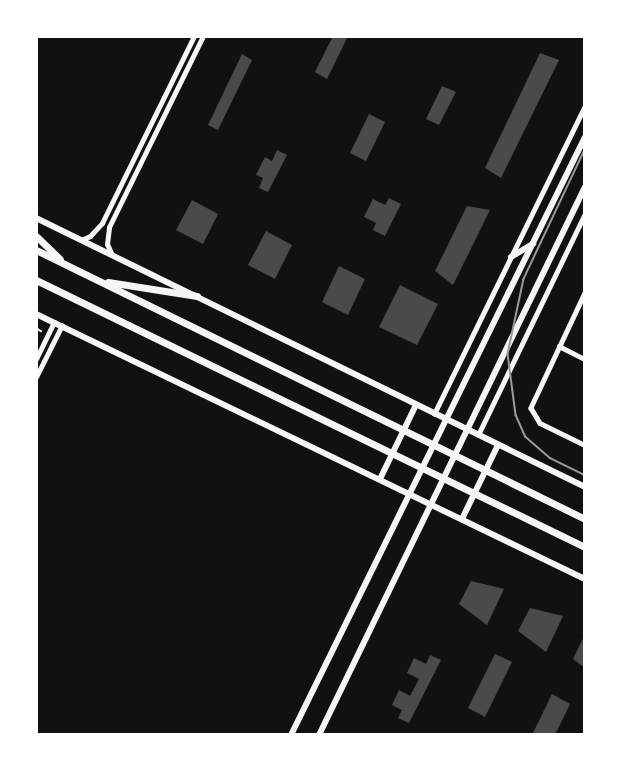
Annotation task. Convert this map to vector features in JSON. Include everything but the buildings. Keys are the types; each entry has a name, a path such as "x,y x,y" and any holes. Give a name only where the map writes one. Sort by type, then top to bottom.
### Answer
{"highway":[{"path":"36,236 67,265"},
{"path":"36,250 585,519"},
{"path":"36,280 585,547"},
{"path":"101,281 197,296"}],"main road":[{"path":"291,735 585,137"},
{"path":"319,735 582,200 585,187"},
{"path":"36,218 585,487"},
{"path":"511,257 533,244"},
{"path":"36,314 585,579"},
{"path":"380,479 416,405"},
{"path":"462,519 498,445"}],"street":[{"path":"81,240 90,236 102,223 194,36"},
{"path":"112,255 107,244 109,227 203,36"},
{"path":"434,414 585,106"},
{"path":"478,435 585,214"},
{"path":"585,293 531,408 540,423 585,446"},
{"path":"36,359 54,322"},
{"path":"36,377 62,325"},
{"path":"559,346 585,359"}],"tram line":[{"path":"585,150 524,279 508,354 516,415 526,437 550,458 585,475"}]}
